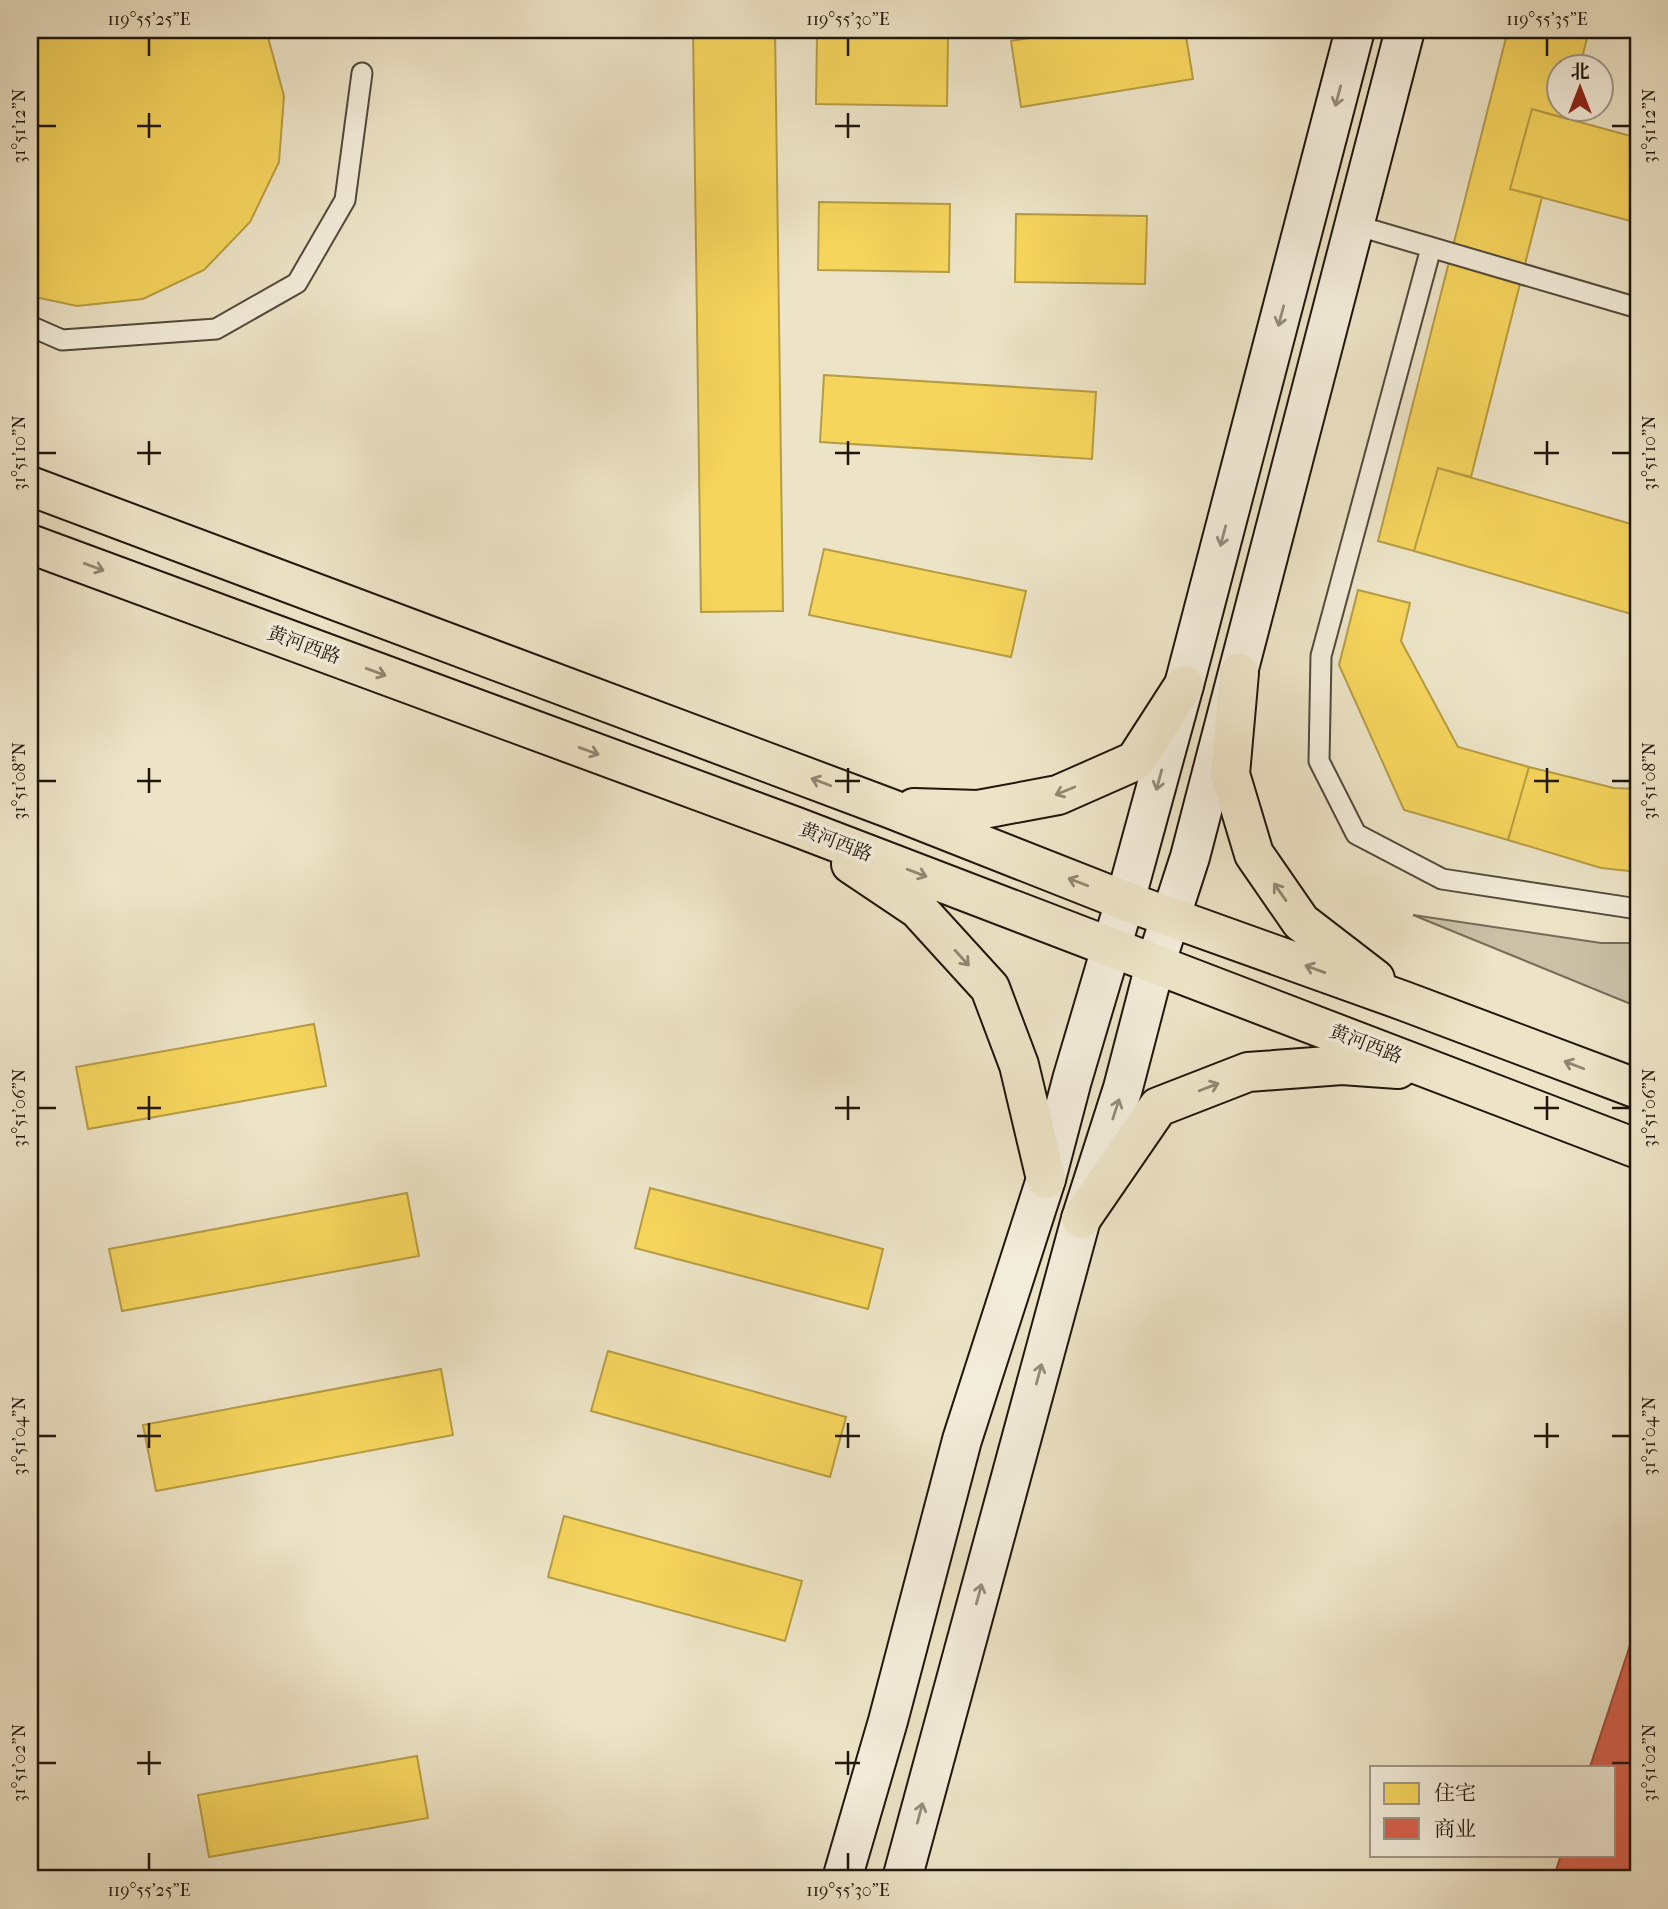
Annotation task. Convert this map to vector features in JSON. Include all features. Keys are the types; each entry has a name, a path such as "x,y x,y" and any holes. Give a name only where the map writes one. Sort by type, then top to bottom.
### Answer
{"main road":[{"path":"30,486 889,808 1170,918 1404,1001 1638,1089"},
{"name":"黄河西路","path":"30,544 794,826 1638,1149"},
{"path":"1239,673 1230,774 1254,854 1301,922 1404,1001"},
{"path":"889,808 978,810 1058,795 1136,761 1184,685"},
{"path":"794,826 918,909 990,988 1019,1065 1046,1179"},
{"path":"1081,1219 1158,1107 1248,1072 1342,1065 1443,1073"}],"street":[{"path":"842,1879 888,1721 962,1440 1046,1179 1072,1080 1112,948 1184,685 1355,30"},
{"path":"902,1879 1081,1219 1123,1088 1155,965 1190,857 1405,30"}],"lane":[{"path":"30,326 62,340 216,328 297,283 345,200 362,73"},
{"path":"1355,225 1638,307"},
{"path":"1431,248 1321,656 1319,761 1356,834 1442,879 1638,909"}],"shaded area":[{"path":"1413,915 1601,943 1638,943 1638,1007"}],"building: 住宅":[{"path":"30,30 266,30 284,96 279,162 250,222 204,270 143,299 77,306 30,296"},
{"path":"287,30 586,30 288,38"},
{"path":"693,30 775,30 783,611 701,612"},
{"path":"1078,30 1185,30 1193,79 1021,107 1011,41"},
{"path":"1508,30 1589,30 1584,52 1546,52 1546,113 1532,109 1510,189 1542,197 1471,477 1438,468 1414,551 1378,541"},
{"path":"817,36 948,38 947,106 816,104"},
{"path":"1532,109 1546,113 1546,122 1580,122 1638,138 1638,223 1510,189"},
{"path":"819,202 950,204 949,272 818,270"},
{"path":"1016,214 1147,216 1145,284 1015,282"},
{"path":"824,375 1096,392 1092,459 820,442"},
{"path":"1438,468 1638,526 1638,616 1414,551"},
{"path":"824,549 1026,591 1011,657 809,615"},
{"path":"1358,590 1410,603 1401,641 1458,747 1529,767 1508,840 1404,810 1339,665"},
{"path":"1529,767 1614,788 1638,789 1638,872 1601,868 1508,840"},
{"path":"314,1024 326,1086 88,1129 76,1067"},
{"path":"650,1188 883,1249 868,1309 635,1248"},
{"path":"407,1193 419,1256 122,1311 109,1249"},
{"path":"608,1351 846,1417 830,1477 591,1411"},
{"path":"441,1369 453,1435 156,1491 143,1425"},
{"path":"564,1516 802,1581 785,1641 548,1577"},
{"path":"417,1756 428,1818 209,1857 198,1795"}],"building: 商业":[{"path":"1638,1621 1638,1879 1553,1879 1561,1856 1616,1856 1616,1766 1590,1766"}]}
